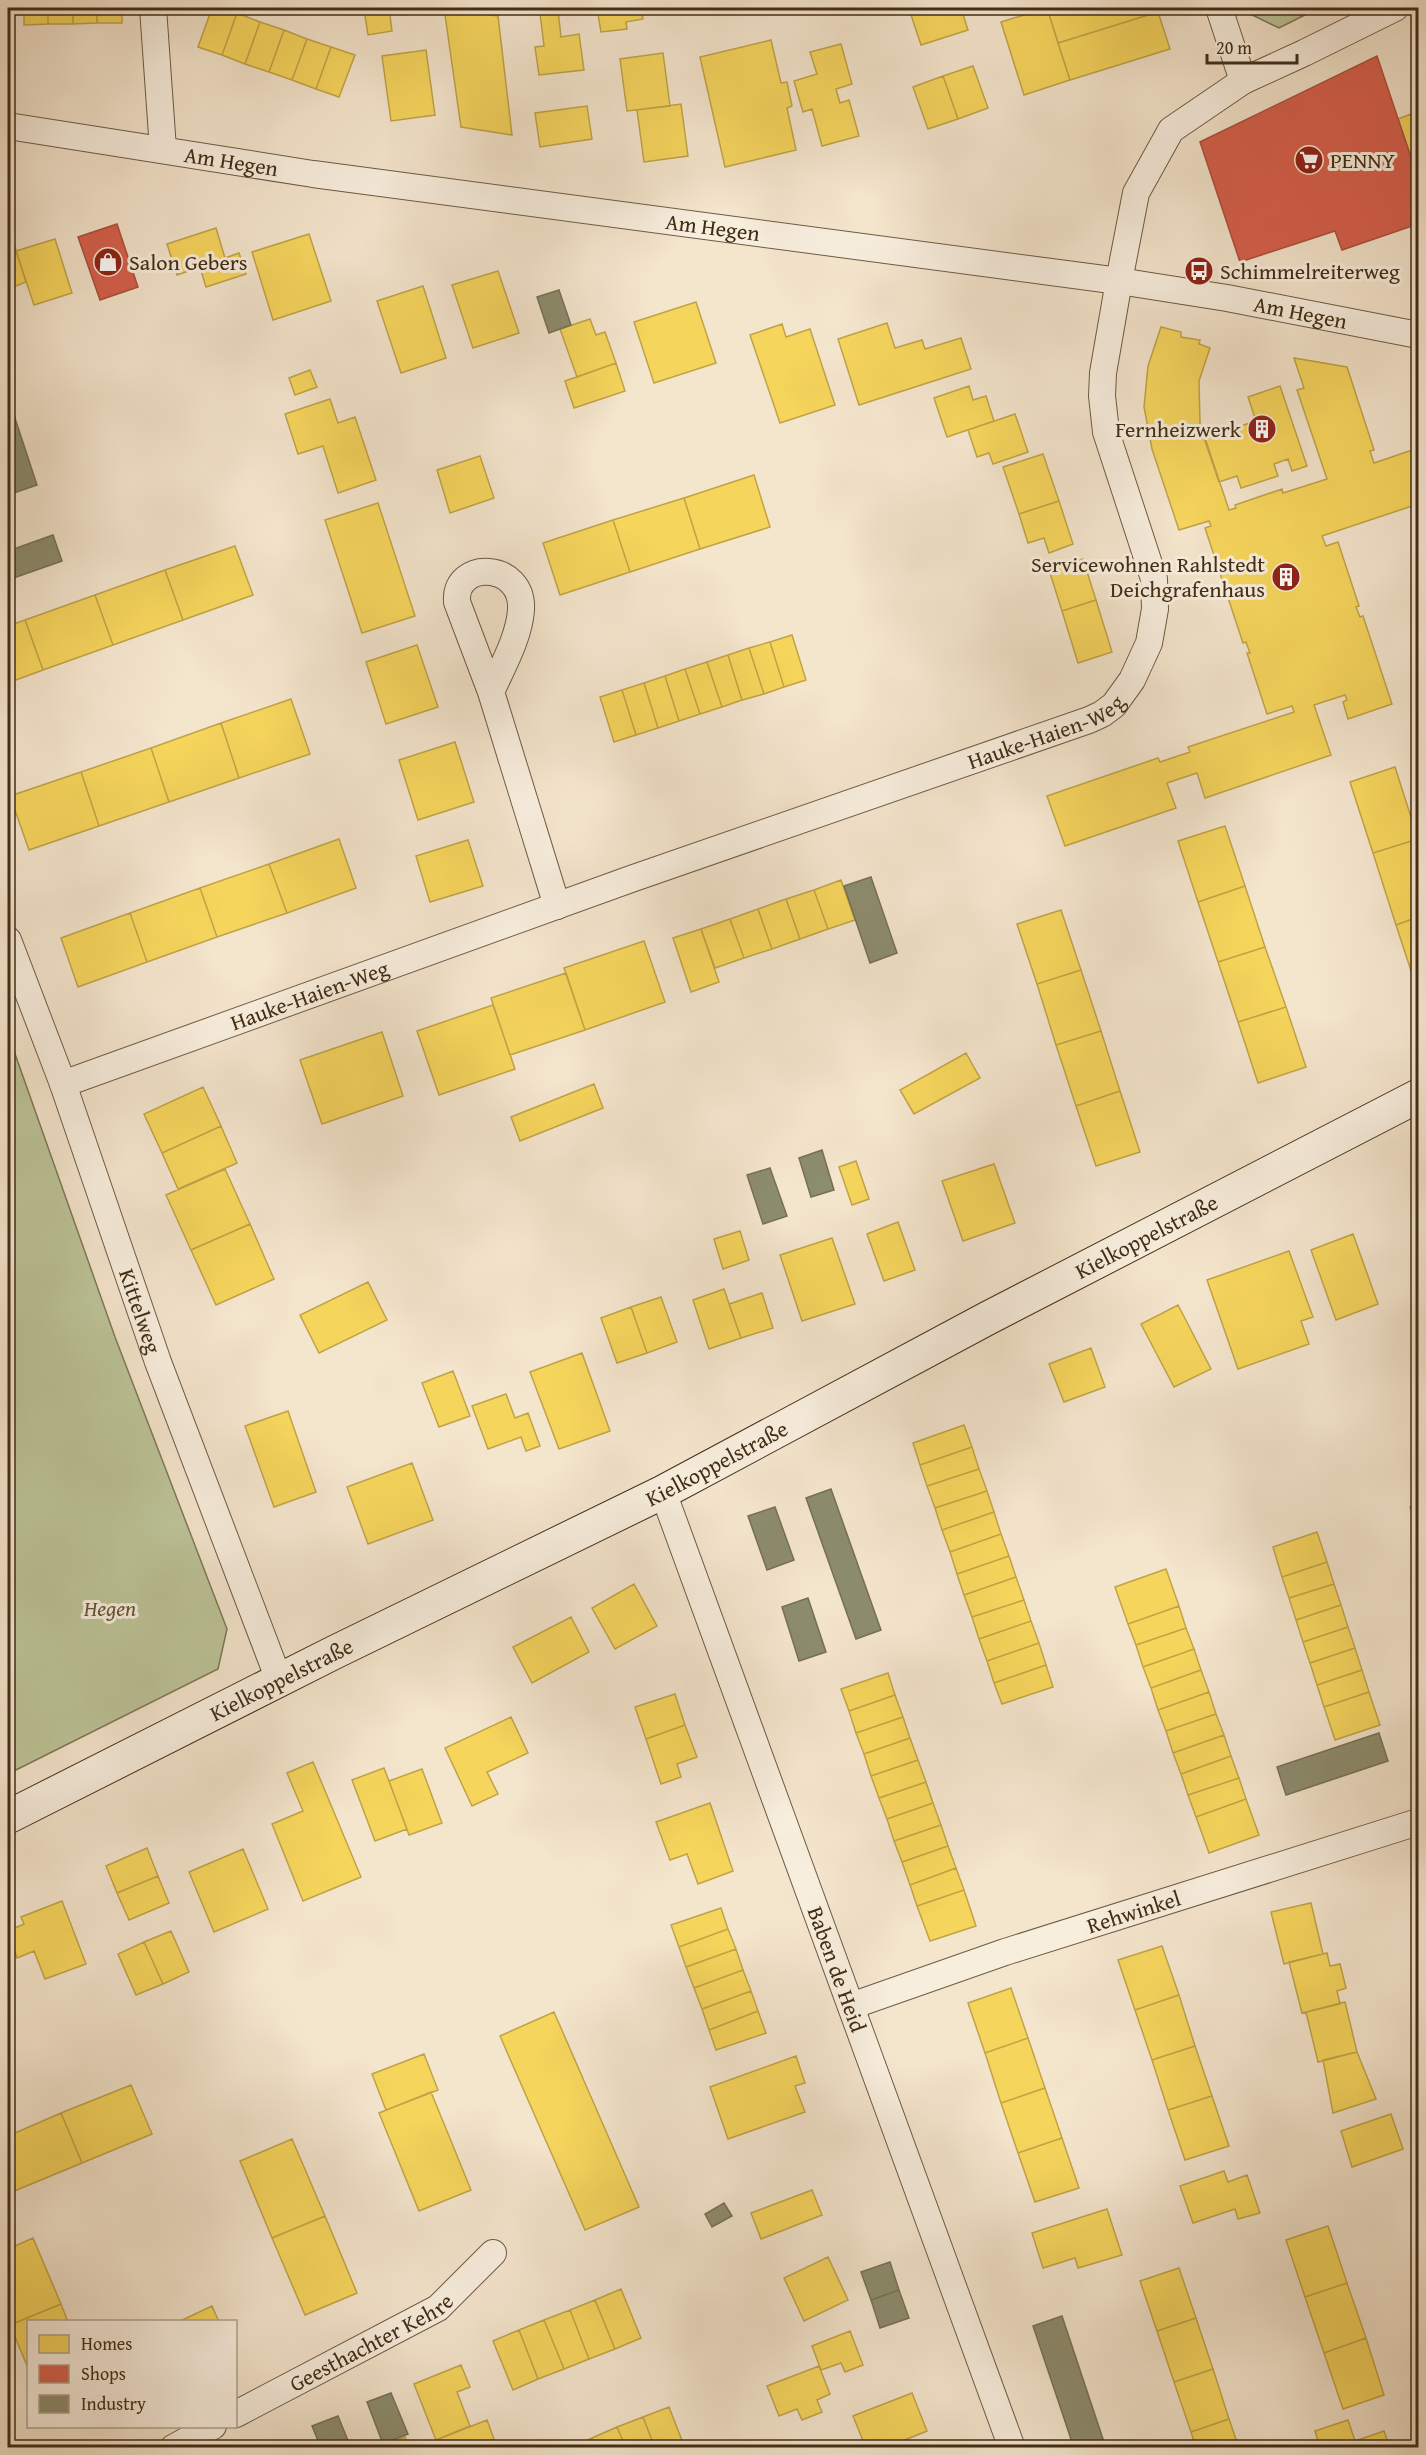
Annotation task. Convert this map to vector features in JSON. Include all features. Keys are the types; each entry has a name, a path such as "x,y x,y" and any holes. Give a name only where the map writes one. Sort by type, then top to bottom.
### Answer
{"street":[{"path":"153,8 163,149"},
{"path":"1219,8 1243,81"},
{"path":"1119,281 1136,193 1170,130 1243,81 1395,8"},
{"name":"Am Hegen","path":"8,126 324,175 1119,281 1227,298 1419,335"},
{"name":"Hauke-Haien-Weg","path":"63,1084 557,906 1102,714 1123,696 1142,661 1153,626 1155,595 1147,555 1103,418 1103,373 1119,281"},
{"path":"491,693 557,906"},
{"name":"Kittelweg","path":"8,940 63,1084 158,1362 279,1680"},
{"name":"Kielkoppelstraße","path":"8,1817 279,1680 663,1492 998,1313 1419,1096"},
{"name":"Baben de Heid","path":"663,1492 1012,2448"},
{"name":"Rehwinkel","path":"851,2006 1005,1952 1419,1822"},
{"name":"Geesthachter Kehre","path":"237,2413 438,2308 493,2253"},
{"path":"172,2448 211,2428"}],"green space":[{"path":"1246,8 1319,8 1279,28 1248,13"},
{"name":"Hegen","path":"8,1034 115,1337 227,1629 218,1669 8,1774"}],"building: Homes":[{"path":"24,8 48,8 48,24 24,25"},
{"path":"48,8 73,8 73,24 48,24"},
{"path":"73,8 97,8 97,23 73,24"},
{"path":"97,8 122,8 122,23 97,23"},
{"path":"212,8 237,13 222,55 198,47"},
{"path":"389,8 392,31 368,35 364,9"},
{"path":"401,8 434,8 434,12 402,15"},
{"path":"444,8 498,16 512,135 461,127"},
{"path":"597,8 641,8 643,19 626,22 627,29 601,32"},
{"path":"932,8 961,8 968,30 921,45 911,15"},
{"path":"1047,8 1070,80 1024,95 1001,22"},
{"path":"1047,8 1157,8 1158,12 1058,43"},
{"path":"558,10 561,37 579,34 584,70 539,75 535,47 544,46 540,13"},
{"path":"1158,12 1170,49 1070,80 1058,43"},
{"path":"237,13 260,22 245,64 222,55"},
{"path":"260,22 284,30 269,72 245,64"},
{"path":"284,30 307,39 292,80 269,72"},
{"path":"307,39 331,47 316,89 292,80"},
{"path":"771,40 781,83 787,82 792,106 787,108 796,150 725,167 700,57"},
{"path":"841,44 852,84 836,89 840,103 849,100 859,136 822,146 812,109 803,112 794,81 817,74 810,52"},
{"path":"331,47 355,55 339,97 316,89"},
{"path":"426,50 435,115 391,121 382,56"},
{"path":"663,53 670,106 627,111 620,59"},
{"path":"973,66 988,108 958,119 943,76"},
{"path":"943,76 958,119 928,129 913,87"},
{"path":"681,104 688,156 644,162 637,110"},
{"path":"587,106 592,139 540,147 535,113"},
{"path":"1411,114 1418,135 1418,178 1398,119"},
{"path":"8,225 26,282 8,289"},
{"path":"216,228 225,258 239,253 246,274 206,287 200,267 177,275 167,244"},
{"path":"309,234 331,301 273,320 252,252"},
{"path":"55,239 72,293 34,305 16,251"},
{"path":"498,271 519,333 473,348 452,285"},
{"path":"423,286 446,358 401,373 377,301"},
{"path":"696,302 716,363 654,383 634,322"},
{"path":"590,319 596,335 605,332 616,363 577,377 560,329"},
{"path":"887,323 895,348 922,340 925,349 961,338 971,369 859,405 838,339"},
{"path":"782,324 786,337 810,329 835,405 780,423 750,335"},
{"name":"Servicewohnen Rahlstedt Deichgrafenhaus","path":"1161,327 1181,332 1181,337 1200,340 1199,344 1210,348 1199,381 1200,423 1229,510 1236,508 1235,505 1282,489 1283,493 1327,479 1297,390 1304,388 1294,358 1347,367 1374,450 1370,451 1374,463 1418,448 1418,504 1322,536 1326,546 1338,542 1359,606 1356,607 1360,617 1363,616 1392,704 1348,719 1343,702 1347,700 1345,695 1314,705 1331,755 1205,798 1197,773 1167,783 1176,808 1065,846 1047,796 1158,758 1160,762 1190,752 1188,747 1294,712 1292,706 1267,714 1247,653 1250,653 1246,642 1243,643 1205,528 1211,526 1209,521 1179,530 1152,449 1144,407 1148,366"},
{"path":"616,363 625,391 574,408 565,381"},
{"path":"310,370 317,387 295,395 289,378"},
{"path":"969,386 973,400 986,396 994,421 947,437 934,398"},
{"name":"Fernheizwerk","path":"1280,386 1307,466 1292,471 1288,459 1274,464 1278,476 1241,488 1237,476 1219,482 1204,438 1256,421 1248,397"},
{"path":"330,399 338,423 355,417 376,480 338,493 323,446 298,454 285,414"},
{"path":"1015,414 1028,452 993,464 989,453 977,457 968,430"},
{"path":"1043,454 1059,501 1019,514 1003,467"},
{"path":"480,456 494,498 450,513 437,470"},
{"path":"754,475 770,527 700,549 684,498"},
{"path":"684,498 700,549 630,572 613,520"},
{"path":"1059,501 1073,544 1049,553 1044,538 1028,543 1019,514"},
{"path":"378,503 415,616 362,633 325,520"},
{"path":"613,520 630,572 560,595 543,543"},
{"path":"235,546 253,595 183,620 165,570"},
{"path":"1083,559 1096,600 1062,611 1049,570"},
{"path":"165,570 183,620 113,645 95,595"},
{"path":"95,595 113,645 43,670 25,620"},
{"path":"1096,600 1112,652 1078,663 1062,611"},
{"path":"25,620 43,670 8,683 8,626"},
{"path":"792,635 806,680 784,687 770,642"},
{"path":"770,642 784,687 764,694 749,648"},
{"path":"417,645 438,707 386,724 366,662"},
{"path":"749,648 764,694 742,700 728,655"},
{"path":"728,655 742,700 722,707 707,662"},
{"path":"707,662 722,707 700,714 685,669"},
{"path":"685,669 700,714 679,721 665,676"},
{"path":"665,676 679,721 658,728 644,683"},
{"path":"644,683 658,728 636,735 622,690"},
{"path":"622,690 636,735 614,742 600,697"},
{"path":"291,699 310,754 239,778 221,723"},
{"path":"221,723 239,778 169,802 151,748"},
{"path":"455,742 474,802 418,820 399,760"},
{"path":"151,748 169,802 99,826 81,772"},
{"path":"1395,767 1418,839 1373,853 1350,782"},
{"path":"81,772 99,826 29,850 10,796"},
{"path":"1225,826 1245,886 1198,902 1178,841"},
{"path":"339,839 356,888 287,913 269,864"},
{"path":"1418,839 1418,917 1396,925 1373,853"},
{"path":"468,840 483,886 430,902 416,856"},
{"path":"269,864 287,913 217,937 200,888"},
{"path":"841,880 855,920 828,929 814,890"},
{"path":"1245,886 1265,947 1218,962 1198,902"},
{"path":"200,888 217,937 147,962 130,913"},
{"path":"814,890 828,929 800,939 786,899"},
{"path":"786,899 800,939 772,949 758,909"},
{"path":"758,909 772,949 744,958 730,919"},
{"path":"1061,910 1081,970 1037,984 1017,924"},
{"path":"130,913 147,962 78,987 61,938"},
{"path":"1418,917 1418,992 1396,925"},
{"path":"730,919 744,958 715,968 701,929"},
{"path":"701,929 719,982 691,992 673,938"},
{"path":"644,941 665,1002 585,1030 564,968"},
{"path":"1265,947 1286,1007 1238,1022 1218,962"},
{"path":"1081,970 1101,1031 1056,1045 1037,984"},
{"path":"566,973 585,1030 510,1055 491,998"},
{"path":"493,1005 515,1069 439,1095 417,1031"},
{"path":"1286,1007 1306,1067 1258,1083 1238,1022"},
{"path":"1101,1031 1120,1091 1076,1106 1056,1045"},
{"path":"382,1032 403,1096 322,1124 300,1060"},
{"path":"966,1053 980,1078 914,1114 900,1090"},
{"path":"594,1084 603,1108 520,1141 511,1117"},
{"path":"203,1087 221,1126 162,1153 144,1114"},
{"path":"1120,1091 1140,1152 1096,1166 1076,1106"},
{"path":"221,1126 237,1163 178,1189 162,1153"},
{"path":"856,1161 869,1199 852,1205 839,1167"},
{"path":"994,1164 1015,1223 963,1241 942,1181"},
{"path":"225,1169 250,1224 191,1250 166,1195"},
{"path":"898,1222 915,1270 884,1281 867,1234"},
{"path":"250,1224 274,1279 216,1305 191,1250"},
{"path":"740,1231 749,1260 723,1269 714,1239"},
{"path":"1353,1234 1378,1304 1336,1320 1311,1250"},
{"path":"832,1238 855,1304 802,1321 780,1255"},
{"path":"1289,1251 1313,1317 1301,1321 1309,1344 1238,1369 1207,1280"},
{"path":"368,1282 387,1320 319,1353 300,1315"},
{"path":"724,1289 741,1338 709,1349 693,1300"},
{"path":"762,1293 773,1328 741,1338 729,1304"},
{"path":"661,1297 677,1342 647,1353 631,1307"},
{"path":"1178,1305 1211,1369 1174,1387 1141,1324"},
{"path":"631,1307 647,1353 617,1363 601,1318"},
{"path":"1091,1348 1105,1387 1064,1402 1049,1364"},
{"path":"582,1353 610,1431 559,1449 530,1372"},
{"path":"453,1371 470,1416 439,1427 422,1383"},
{"path":"506,1394 515,1418 528,1413 540,1446 526,1451 521,1437 488,1449 472,1406"},
{"path":"288,1411 316,1492 274,1507 245,1426"},
{"path":"964,1425 972,1447 920,1465 913,1443"},
{"path":"972,1447 979,1469 927,1486 920,1465"},
{"path":"412,1463 433,1520 368,1544 347,1487"},
{"path":"979,1469 987,1491 935,1508 927,1486"},
{"path":"987,1491 994,1512 942,1530 935,1508"},
{"path":"1418,1504 1418,1529 1417,1529 1410,1507"},
{"path":"994,1512 1001,1534 950,1552 942,1530"},
{"path":"1317,1532 1327,1562 1282,1577 1273,1547"},
{"path":"1001,1534 1009,1556 957,1574 950,1552"},
{"path":"1009,1556 1016,1577 964,1595 957,1574"},
{"path":"1327,1562 1334,1584 1289,1598 1282,1577"},
{"path":"1166,1569 1179,1606 1128,1624 1115,1587"},
{"path":"1016,1577 1024,1600 972,1617 964,1595"},
{"path":"634,1584 657,1626 615,1649 592,1608"},
{"path":"1334,1584 1341,1605 1296,1620 1289,1598"},
{"path":"1024,1600 1031,1621 979,1639 972,1617"},
{"path":"1341,1605 1348,1627 1303,1642 1296,1620"},
{"path":"1179,1606 1186,1628 1136,1645 1128,1624"},
{"path":"571,1617 589,1652 532,1683 513,1647"},
{"path":"1031,1621 1039,1643 987,1661 979,1639"},
{"path":"1348,1627 1355,1648 1310,1663 1303,1642"},
{"path":"1186,1628 1194,1649 1143,1667 1136,1645"},
{"path":"1039,1643 1046,1665 994,1683 987,1661"},
{"path":"1355,1648 1362,1670 1317,1685 1310,1663"},
{"path":"1194,1649 1201,1670 1151,1688 1143,1667"},
{"path":"1046,1665 1053,1687 1002,1704 994,1683"},
{"path":"1201,1670 1209,1692 1158,1710 1151,1688"},
{"path":"1362,1670 1369,1692 1324,1707 1317,1685"},
{"path":"888,1673 895,1695 849,1711 841,1689"},
{"path":"1209,1692 1216,1714 1166,1731 1158,1710"},
{"path":"1369,1692 1380,1725 1335,1740 1324,1707"},
{"path":"675,1694 685,1725 646,1739 635,1707"},
{"path":"895,1695 903,1717 856,1733 849,1711"},
{"path":"1216,1714 1224,1735 1173,1753 1166,1731"},
{"path":"511,1717 528,1753 487,1772 498,1794 472,1806 445,1748"},
{"path":"903,1717 910,1738 864,1754 856,1733"},
{"path":"685,1725 697,1757 677,1764 681,1777 661,1784 646,1739"},
{"path":"1224,1735 1231,1756 1181,1774 1173,1753"},
{"path":"910,1738 918,1760 871,1776 864,1754"},
{"path":"1231,1756 1239,1778 1188,1795 1181,1774"},
{"path":"918,1760 926,1782 879,1798 871,1776"},
{"path":"313,1762 361,1877 303,1901 272,1824 303,1811 287,1773"},
{"path":"384,1768 407,1829 375,1841 352,1780"},
{"path":"422,1769 442,1823 409,1835 389,1781"},
{"path":"1239,1778 1246,1799 1196,1817 1188,1795"},
{"path":"926,1782 933,1803 887,1819 879,1798"},
{"path":"1246,1799 1259,1835 1209,1853 1196,1817"},
{"path":"710,1803 733,1871 698,1884 687,1854 670,1860 656,1822"},
{"path":"933,1803 941,1825 894,1841 887,1819"},
{"path":"941,1825 948,1846 902,1862 894,1841"},
{"path":"948,1846 956,1868 910,1885 902,1862"},
{"path":"147,1848 158,1876 117,1893 106,1866"},
{"path":"243,1849 268,1909 214,1932 189,1872"},
{"path":"956,1868 964,1890 917,1906 910,1885"},
{"path":"158,1876 169,1903 129,1920 117,1893"},
{"path":"964,1890 976,1926 930,1941 917,1906"},
{"path":"62,1901 86,1964 45,1979 34,1951 17,1958 8,1931 24,1924 21,1917"},
{"path":"1311,1903 1323,1954 1284,1964 1271,1912"},
{"path":"721,1908 728,1929 679,1947 671,1925"},
{"path":"728,1929 736,1949 686,1967 679,1947"},
{"path":"171,1931 189,1972 163,1984 144,1942"},
{"path":"144,1942 163,1984 136,1995 118,1954"},
{"path":"1162,1946 1179,1995 1135,2010 1118,1960"},
{"path":"736,1949 743,1970 694,1988 686,1967"},
{"path":"1327,1953 1330,1966 1340,1964 1346,1988 1337,1991 1340,2004 1302,2013 1289,1962"},
{"path":"743,1970 751,1991 702,2009 694,1988"},
{"path":"1011,1988 1028,2038 985,2053 968,2003"},
{"path":"751,1991 758,2011 709,2030 702,2009"},
{"path":"1179,1995 1195,2046 1152,2060 1135,2010"},
{"path":"1345,2002 1357,2052 1318,2062 1306,2012"},
{"path":"758,2011 766,2033 716,2050 709,2030"},
{"path":"554,2012 639,2207 585,2230 500,2036"},
{"path":"1028,2038 1045,2088 1001,2103 985,2053"},
{"path":"1195,2046 1212,2096 1168,2110 1152,2060"},
{"path":"1357,2052 1376,2099 1333,2113 1323,2060"},
{"path":"424,2054 438,2090 386,2110 372,2074"},
{"path":"796,2056 805,2083 795,2086 805,2112 728,2139 710,2087"},
{"path":"131,2085 152,2134 82,2163 61,2113"},
{"path":"1045,2088 1062,2138 1018,2153 1001,2103"},
{"path":"431,2092 471,2190 419,2211 379,2113"},
{"path":"1212,2096 1229,2146 1185,2160 1168,2110"},
{"path":"61,2113 82,2163 12,2192 8,2181 8,2136"},
{"path":"1391,2114 1403,2149 1352,2167 1341,2131"},
{"path":"1062,2138 1079,2188 1035,2202 1018,2153"},
{"path":"292,2139 325,2216 272,2238 240,2161"},
{"path":"1224,2171 1228,2182 1247,2175 1260,2213 1238,2219 1235,2209 1193,2223 1180,2186"},
{"path":"812,2190 822,2215 761,2239 751,2213"},
{"path":"1107,2209 1122,2255 1078,2268 1075,2258 1043,2268 1032,2233"},
{"path":"325,2216 357,2293 305,2315 272,2238"},
{"path":"1328,2226 1347,2283 1305,2297 1286,2240"},
{"path":"33,2238 61,2304 10,2325 8,2318 8,2249"},
{"path":"828,2257 848,2300 804,2321 784,2278"},
{"path":"1179,2268 1196,2318 1157,2331 1140,2281"},
{"path":"1347,2283 1366,2338 1324,2353 1305,2297"},
{"path":"621,2289 641,2338 615,2349 595,2300"},
{"path":"595,2300 615,2349 589,2359 570,2310"},
{"path":"61,2304 67,2320 27,2320 27,2366 10,2325"},
{"path":"212,2306 218,2320 182,2320"},
{"path":"570,2310 589,2359 564,2369 544,2320"},
{"path":"1196,2318 1213,2369 1174,2382 1157,2331"},
{"path":"544,2320 564,2369 538,2379 519,2330"},
{"path":"519,2330 538,2379 513,2390 493,2341"},
{"path":"850,2331 863,2365 845,2372 841,2363 821,2370 812,2346"},
{"path":"1366,2338 1384,2395 1343,2409 1324,2353"},
{"path":"461,2365 470,2387 457,2392 470,2426 436,2440 414,2384"},
{"path":"819,2366 830,2394 817,2400 822,2412 802,2420 797,2409 779,2416 767,2386"},
{"path":"1213,2369 1229,2419 1191,2432 1174,2382"},
{"path":"912,2393 927,2431 885,2448 866,2448 853,2416"},
{"path":"669,2407 685,2448 655,2448 643,2417"},
{"path":"643,2417 655,2448 626,2448 617,2427"},
{"path":"1229,2419 1239,2448 1196,2448 1191,2432"},
{"path":"487,2420 494,2439 479,2445 480,2448 439,2448 436,2440"},
{"path":"1348,2420 1355,2441 1384,2431 1390,2448 1320,2448 1315,2431"},
{"path":"617,2427 626,2448 596,2448 592,2438"},
{"path":"405,2437 409,2448 379,2448"},
{"path":"592,2438 596,2448 568,2448"}],"building: Shops":[{"name":"PENNY","path":"1377,56 1418,178 1418,224 1342,250 1335,231 1240,262 1200,142"},
{"name":"Salon Gebers","path":"117,224 138,287 100,300 78,237"}],"building: Industry":[{"path":"559,290 571,325 549,333 537,297"},
{"path":"8,397 37,485 8,495"},
{"path":"53,535 62,561 8,580 8,551"},
{"path":"871,877 897,953 870,963 844,886"},
{"path":"822,1150 834,1190 811,1197 799,1158"},
{"path":"770,1168 787,1216 763,1224 747,1175"},
{"path":"831,1489 881,1630 856,1639 806,1498"},
{"path":"775,1507 794,1560 767,1570 748,1516"},
{"path":"808,1598 826,1652 799,1661 782,1607"},
{"path":"1379,1733 1388,1761 1286,1795 1277,1767"},
{"path":"724,2203 732,2216 712,2227 705,2214"},
{"path":"890,2262 899,2290 871,2300 861,2272"},
{"path":"899,2290 909,2318 880,2328 871,2300"},
{"path":"1062,2316 1106,2448 1074,2448 1033,2326"},
{"path":"391,2393 408,2434 383,2444 367,2402"},
{"path":"338,2416 351,2448 321,2448 312,2426"}],"place":[{"name":"PENNY","path":"1309,160"},
{"name":"Salon Gebers","path":"108,262"},
{"name":"Schimmelreiterweg","path":"1199,271"},
{"name":"Fernheizwerk","path":"1262,429"},
{"name":"Servicewohnen Rahlstedt Deichgrafenhaus","path":"1286,577"}]}
